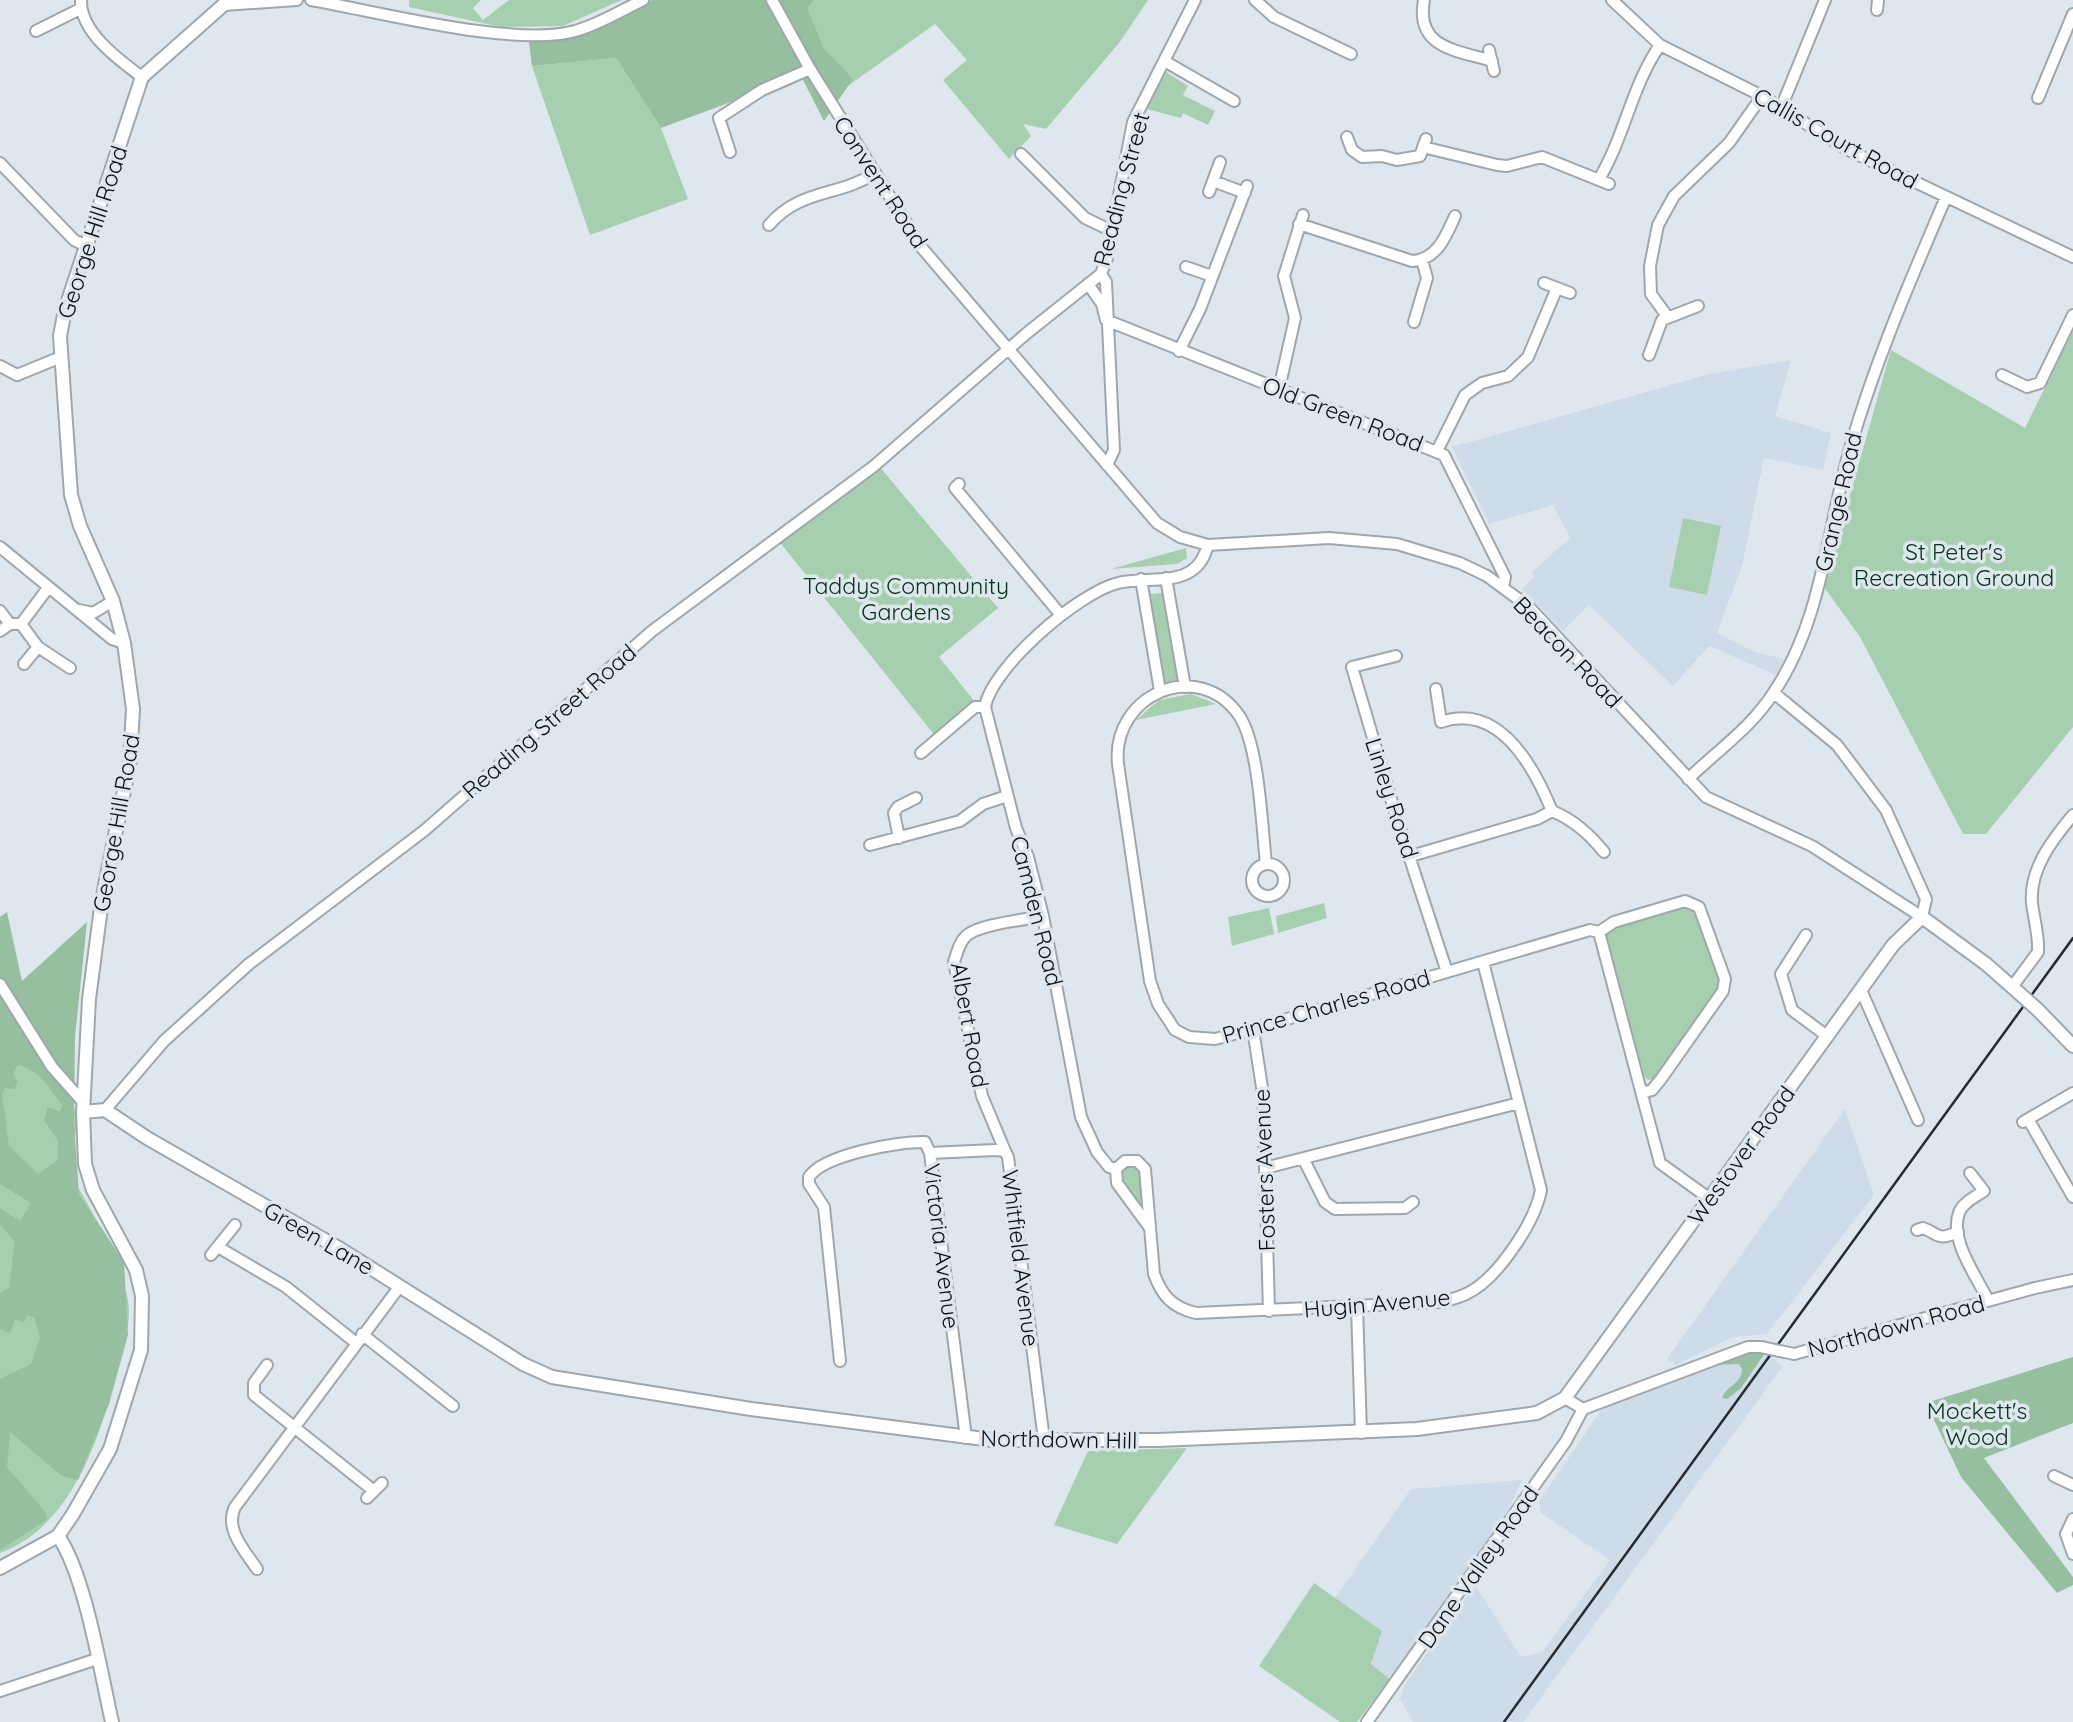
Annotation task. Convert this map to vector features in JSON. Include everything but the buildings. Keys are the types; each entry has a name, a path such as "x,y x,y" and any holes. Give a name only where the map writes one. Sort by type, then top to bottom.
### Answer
{"main road":[{"path":"142,77 227,2"},
{"name":"George Hill Road","path":"58,1536 110,1449 141,1349 142,1296 136,1270 93,1190 85,1164 83,1107 89,999 99,925 133,734 131,689 124,643 113,601 80,526 71,495 61,357 65,310 142,77"},
{"name":"Beacon Road","path":"1922,917 2016,990 2073,1046"},
{"name":"Westover Road","path":"1565,1398 1893,945 1922,917"},
{"path":"83,1107 105,1110"},
{"name":"Green Lane","path":"105,1110 147,1138 400,1286 523,1364 552,1377"},
{"name":"Northdown Hill","path":"552,1377 751,1409 966,1438 1044,1440 1417,1430 1537,1413 1565,1398"},
{"path":"0,1568 58,1536 67,1549 112,1722"}],"street":[{"path":"227,2 297,0"},
{"path":"311,0 485,31 535,35 575,31 643,0"},
{"name":"Convent Road","path":"772,0 810,69 922,248 1010,349"},
{"name":"Reading Street","path":"1010,349 1101,274 1133,122 1166,62 1195,0"},
{"path":"1255,0 1274,17 1351,54"},
{"path":"1424,0 1424,27 1437,43 1492,61"},
{"name":"Callis Court Road","path":"1612,0 1660,45 1762,96 1848,150 2073,257"},
{"path":"1781,108 1825,0"},
{"path":"36,31 81,5 99,39 120,61 142,77"},
{"path":"2038,98 2073,14"},
{"path":"1347,137 1352,150 1362,158 1382,156 1396,160 1423,147 1507,166 1542,157 1604,181 1639,79 1660,45"},
{"path":"1166,62 1234,102"},
{"path":"730,152 719,118 762,90 810,69"},
{"path":"1667,316 1651,294 1650,266 1658,225 1674,196 1729,143 1762,96"},
{"path":"1021,154 1085,218 1112,231"},
{"path":"1179,351 1246,189 1211,187 1220,162"},
{"path":"0,163 74,240 86,246"},
{"path":"769,225 781,210 798,200 856,185 874,174"},
{"name":"Grange Road","path":"1688,779 1735,737 1774,692 1797,648 1816,592 1849,449 1879,355 1946,197"},
{"path":"1279,389 1295,318 1284,276 1301,220 1385,252 1422,260 1439,247 1456,223"},
{"path":"2040,256 2047,245"},
{"path":"1420,317 1427,278 1422,260"},
{"path":"1186,267 1212,276"},
{"path":"1101,274 1105,282 1114,450 1107,465"},
{"path":"1544,283 1570,293"},
{"path":"1088,284 1102,304 1106,320"},
{"path":"1437,451 1465,395 1482,383 1508,376 1528,357 1557,288"},
{"path":"1667,316 1698,305"},
{"path":"2002,375 2027,387 2040,383 2073,315"},
{"path":"1654,351 1667,316"},
{"name":"Old Green Road","path":"1106,320 1437,451 1449,462 1492,549 1505,577 1503,587"},
{"name":"Beacon Road","path":"1010,349 1157,523 1180,537 1208,545 1329,538 1375,540 1460,563 1503,587 1529,607 1706,797 1820,850 1922,917"},
{"name":"Reading Street Road","path":"105,1110 112,1098 164,1041 249,964 425,830 652,631 874,466 1010,349"},
{"path":"0,366 17,375 61,357"},
{"path":"959,484 955,488 1060,614"},
{"path":"921,753 975,707 985,707 991,688 1002,674 1060,614 1081,598 1103,587 1141,579 1166,578 1192,571 1204,556 1208,545"},
{"path":"0,547 112,639 124,643"},
{"path":"1166,578 1185,687"},
{"path":"1141,579 1160,691"},
{"path":"8,627 48,589"},
{"path":"76,610 93,613 113,601"},
{"path":"0,611 8,627 70,668"},
{"path":"24,664 38,648"},
{"name":"Linley Road","path":"1396,656 1352,667 1447,972"},
{"name":"Prince Charles Road","path":"1266,863 1256,782 1245,726 1235,711 1222,698 1205,690 1185,687 1160,691 1144,700 1122,729 1117,755 1150,981 1167,1020 1175,1030 1203,1040 1253,1030 1590,930 1600,932 1614,922 1681,902 1692,902 1699,907 1725,979 1724,991 1661,1079 1652,1090 1642,1093"},
{"path":"1436,689 1441,722 1456,717 1473,719 1513,743 1536,774 1552,811 1568,818 1588,833 1604,852"},
{"path":"1774,692 1837,745 1886,810 1926,899 1922,917"},
{"name":"Camden Road","path":"985,707 1007,796 1028,857 1043,916 1081,1117 1097,1152 1109,1167 1116,1169"},
{"path":"870,845 960,821 983,804 1007,796"},
{"path":"899,838 894,813 898,807 916,798"},
{"path":"1411,856 1537,819 1552,811"},
{"path":"2016,990 2038,952 2032,900 2035,876 2045,852 2073,815"},
{"name":"Albert Road","path":"1005,1151 982,1096 954,962 958,947 967,935 981,929 1043,916"},
{"path":"1600,932 1660,1163 1710,1199"},
{"path":"1807,935 1799,953 1781,974 1792,1010 1827,1036"},
{"name":"Hugin Avenue","path":"1116,1169 1121,1163 1131,1160 1145,1169 1154,1275 1165,1297 1174,1305 1196,1313 1440,1302 1468,1294 1491,1276 1534,1217 1541,1190 1483,961"},
{"path":"0,984 52,1067 83,1107"},
{"path":"1861,990 1918,1120"},
{"name":"Fosters Avenue","path":"1253,1030 1263,1094 1269,1311"},
{"path":"2073,1093 2025,1121 2073,1197"},
{"path":"1265,1168 1519,1103"},
{"name":"Victoria Avenue","path":"840,1361 824,1207 808,1184 809,1177 821,1164 882,1147 925,1142 930,1153 966,1438"},
{"name":"Whitfield Avenue","path":"930,1153 1005,1151 1044,1440"},
{"path":"1304,1160 1325,1202 1335,1209 1405,1208 1413,1202"},
{"path":"1116,1169 1117,1183 1150,1228"},
{"path":"1970,1173 1984,1191 1962,1208 1958,1232 1988,1300"},
{"path":"235,1225 215,1251 286,1287 453,1406"},
{"path":"1917,1230 1923,1228 1933,1236 1943,1238 1958,1232"},
{"name":"Northdown Road","path":"1583,1409 1748,1347 1794,1354 1988,1300 2073,1280"},
{"path":"262,1553 254,1564 233,1529 232,1513 293,1427 400,1286"},
{"path":"1357,1307 1362,1433"},
{"path":"838,1343 850,1341"},
{"path":"267,1365 254,1383 254,1395 374,1491"},
{"path":"1565,1398 1583,1409"},
{"name":"Dane Valley Road","path":"1367,1722 1566,1441 1583,1409"},
{"path":"2054,1476 2073,1485"},
{"path":"2073,1519 2066,1534 2073,1554"},
{"path":"0,1691 97,1659"}],"shaded area":[{"path":"1791,360 1775,416 1831,433 1823,470 1764,458 1742,566 1717,633 1755,652 1784,659 1776,675 1709,646 1673,686 1589,605 1563,631 1522,589 1534,577 1531,573 1570,538 1553,505 1489,524 1452,447 1710,374"},
{"path":"1845,1109 1874,1195 1767,1334 1733,1337 1676,1365 1667,1359"},
{"path":"1765,1353 1783,1366 1523,1722 1413,1722 1400,1699 1404,1686 1475,1585 1521,1657 1542,1652 1610,1560 1541,1513 1539,1501 1602,1409 1719,1362"},
{"path":"1522,1480 1511,1504 1473,1562 1390,1679 1371,1664 1335,1598 1411,1489"}],"green space":[{"path":"409,0 481,0 473,8 483,20 509,0 622,0 563,26 501,27 409,7"},
{"path":"652,0 814,0 807,8 824,49 853,79 824,121 801,76 661,128 616,58 532,66 529,42 580,34"},
{"path":"799,0 1148,0 1119,43 1046,129 1023,124 1031,136 1009,159 943,80 967,60 935,24 835,95"},
{"path":"616,58 661,128 688,199 590,235 532,66"},
{"path":"1166,72 1188,86 1183,95 1215,111 1208,125 1183,113 1181,118 1147,109"},
{"name":"St Peter's Recreation Ground","path":"2073,331 2073,727 1986,834 1963,834 1860,637 1824,587 1891,350 2025,428"},
{"name":"Taddys Community Gardens","path":"879,466 998,608 939,657 975,702 936,737 778,540"},
{"path":"1683,518 1721,526 1707,595 1669,587"},
{"path":"1186,548 1187,558 1177,564 1111,569"},
{"path":"1162,593 1178,677 1176,682 1169,685 1163,680 1147,594"},
{"path":"1191,694 1216,704 1136,720 1159,700"},
{"path":"1324,903 1327,918 1278,933 1276,916"},
{"path":"1682,905 1697,913 1721,986 1656,1078 1648,1080 1639,1071 1605,933 1607,929"},
{"path":"1269,908 1274,934 1232,946 1228,917"},
{"path":"7,912 22,981 87,922 75,1037 74,1123 79,1194 124,1262 128,1335 109,1404 78,1480 62,1476 10,1432 7,1467 43,1509 48,1519 0,1550 0,1379 31,1364 40,1338 34,1317 27,1315 24,1322 15,1320 10,1333 0,1329 0,1293 9,1288 15,1242 0,1224 0,1208 20,1221 31,1203 0,1184 0,917","holes":["18,1065 43,1080 62,1105 60,1112 48,1107 44,1120 58,1141 58,1160 38,1174 9,1146 2,1094 5,1088 14,1089 18,1082 13,1074"]},
{"path":"29,1039 62,1082 73,1105 76,1130 69,1162 70,1175 96,1218 114,1256 124,1283 129,1313 104,1418 81,1474 66,1499 47,1522 26,1540 0,1553 0,1082"},
{"path":"1127,1164 1141,1167 1144,1210 1119,1179 1120,1172"},
{"path":"1754,1352 1765,1353 1741,1388 1727,1399 1722,1398 1740,1378 1742,1369 1739,1364 1713,1365"},
{"name":"Mockett's Wood","path":"2073,1357 2073,1423 1984,1458 2073,1577 2073,1585 2057,1593 1961,1477 1926,1403"},
{"path":"1187,1448 1117,1544 1054,1525 1088,1451"},
{"path":"1314,1583 1382,1631 1371,1664 1390,1679 1357,1722 1340,1722 1259,1666"}],"railway":[{"path":"1504,1722 2073,938"}]}
